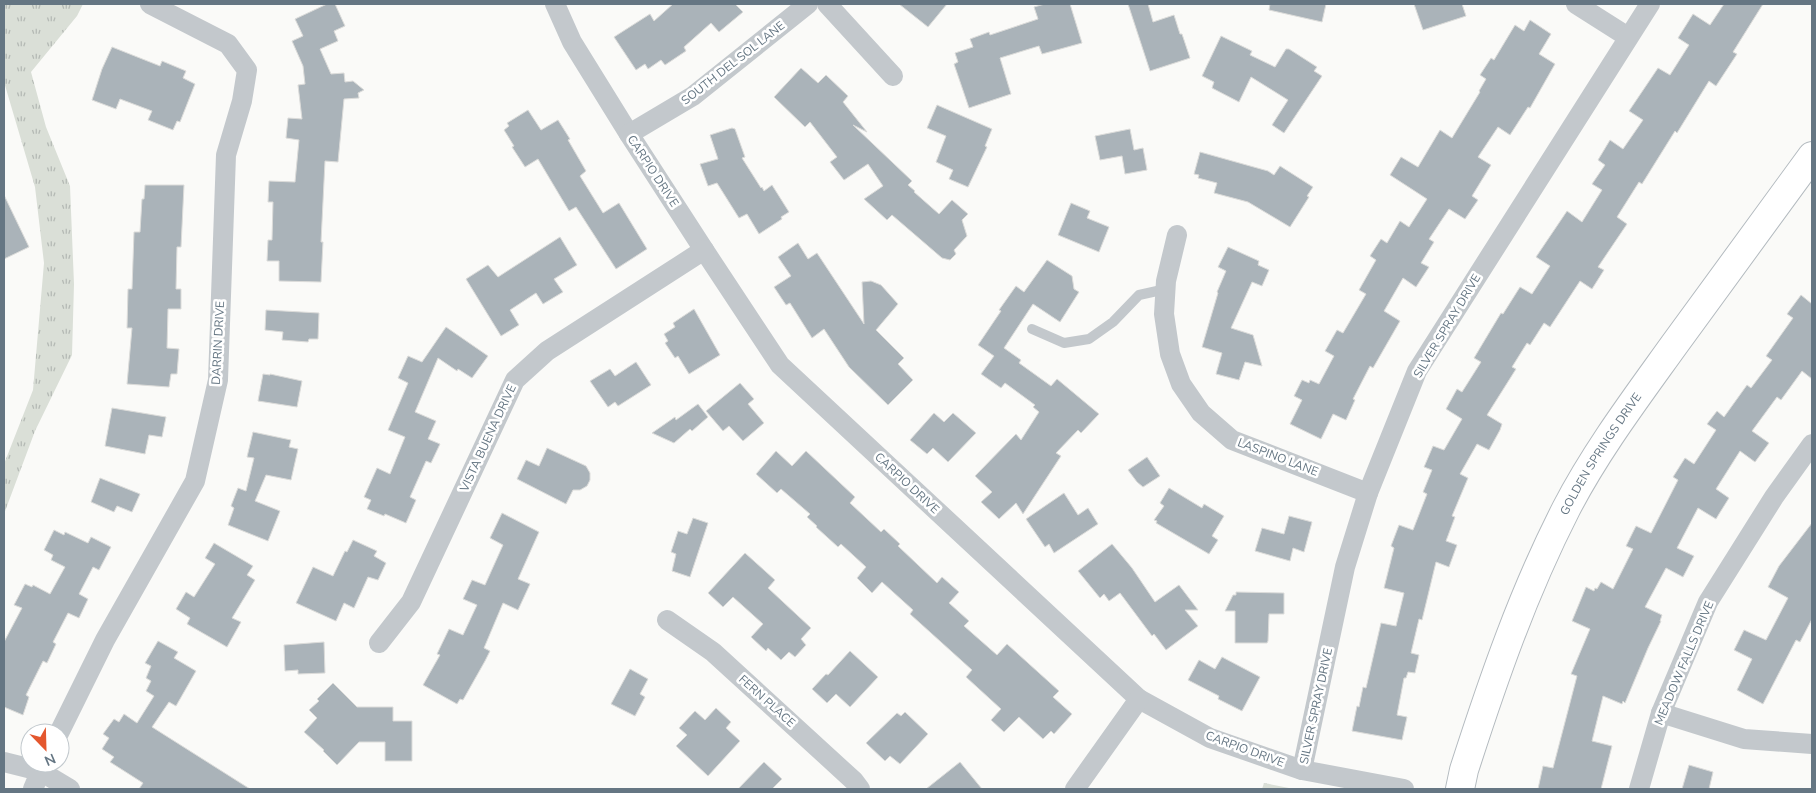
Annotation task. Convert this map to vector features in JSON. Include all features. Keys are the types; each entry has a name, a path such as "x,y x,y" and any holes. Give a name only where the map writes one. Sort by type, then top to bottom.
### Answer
{"main road":[{"name":"GOLDEN SPRINGS DRIVE","path":"1460,789 1467,760 1513,626 1537,568 1566,508 1594,460 1630,407 1812,156"}],"street":[{"name":"DARRIN DRIVE","path":"64,723 105,640 195,481 218,380 226,155 242,101 247,70 228,44 150,4"},
{"name":"CARPIO DRIVE","path":"555,4 572,42 629,134 780,365 1139,699 1210,738 1302,770 1404,789"},
{"name":"SOUTH DEL SOL LANE","path":"629,134 693,96 808,4"},
{"path":"827,4 893,76"},
{"path":"1576,4 1628,38"},
{"name":"SILVER SPRAY DRIVE","path":"1302,770 1345,567 1368,492 1417,371 1650,4"},
{"name":"LASPINO LANE","path":"1177,235 1166,289 1164,314 1170,354 1181,384 1202,413 1232,440 1368,492"},
{"name":"VISTA BUENA DRIVE","path":"379,643 411,602 515,380 547,351 704,250"},
{"name":"MEADOW FALLS DRIVE","path":"1639,789 1661,713 1708,602 1774,497 1812,444"},
{"name":"FERN PLACE","path":"667,620 713,652 854,781 860,789"},
{"path":"1075,789 1139,699"},
{"path":"1661,713 1744,738 1812,744"},
{"path":"4,762 39,774 70,789"}],"lane":[{"path":"1032,329 1064,343 1089,339 1113,322 1139,295 1166,289"}],"green space":[{"path":"4,4 83,4 77,16 31,72 46,127 70,186 74,284 72,355 35,431 4,514 4,464 33,390 44,263 35,187 4,82"},
{"path":"1264,783 1294,789 1262,789"}],"building":[{"path":"327,4 335,4 345,26 334,31 338,41 320,49 331,74 344,73 345,82 353,81 364,90 358,93 359,98 344,99 338,162 325,161 321,282 279,281 279,261 267,261 268,240 272,240 273,202 268,202 269,181 295,182 299,140 286,138 288,118 302,119 298,85 305,84 303,66 292,41 303,36 295,19"},
{"path":"673,4 735,4 743,12 719,32 711,23 684,47 686,51 665,65 661,60 648,69 645,64 636,70 614,37 650,14 654,21"},
{"path":"899,4 947,4 928,27"},
{"path":"1045,4 1070,4 1082,43 1042,54 1039,46 1000,58 1011,94 969,108 954,64 958,62 955,53 973,47 970,39 989,32 990,35 1038,19 1034,7"},
{"path":"1128,4 1148,4 1153,22 1174,15 1190,58 1150,71"},
{"path":"1270,4 1326,4 1322,22 1269,10"},
{"path":"1414,4 1462,4 1466,16 1423,30"},
{"path":"1724,4 1763,4 1733,52 1737,54 1716,86 1709,81 1677,133 1675,131 1642,184 1639,182 1617,217 1627,224 1598,267 1604,270 1592,289 1580,281 1550,327 1544,323 1530,345 1527,343 1512,367 1516,369 1487,415 1502,424 1500,430 1489,450 1477,444 1460,474 1468,478 1452,516 1455,517 1446,541 1457,545 1449,567 1436,562 1422,620 1419,619 1411,653 1419,655 1415,673 1408,672 1406,678 1404,678 1397,715 1407,717 1402,740 1352,731 1363,687 1366,688 1381,623 1396,626 1404,593 1384,588 1394,548 1391,546 1399,525 1413,530 1427,494 1423,492 1432,470 1424,467 1433,446 1444,450 1462,419 1446,409 1457,389 1462,392 1481,362 1474,358 1501,313 1503,314 1520,287 1532,294 1550,266 1536,257 1567,211 1582,222 1602,190 1592,184 1605,165 1598,160 1610,140 1623,149 1643,120 1629,111 1658,68 1670,75 1689,45 1678,38 1693,14 1710,25"},
{"path":"1530,20 1551,34 1539,54 1555,64 1530,108 1528,107 1510,135 1498,127 1478,157 1491,165 1472,196 1478,200 1465,219 1449,209 1429,239 1434,242 1421,263 1429,267 1416,287 1403,278 1384,311 1400,321 1373,368 1370,366 1353,399 1355,400 1346,420 1333,414 1321,439 1290,424 1302,400 1294,396 1302,380 1309,383 1310,380 1319,384 1334,356 1325,351 1337,330 1343,333 1366,294 1359,290 1376,260 1370,256 1381,239 1387,243 1400,221 1409,227 1427,199 1390,175 1401,157 1418,167 1440,130 1452,138 1480,92 1486,79 1480,75 1491,58 1494,60 1515,25 1524,31"},
{"path":"1221,36 1252,51 1250,55 1275,67 1286,49 1289,49 1317,67 1314,71 1322,76 1284,133 1272,125 1288,100 1251,77 1239,102 1212,88 1214,82 1202,76"},
{"path":"112,47 160,66 162,61 186,71 183,78 195,84 180,122 177,121 173,130 148,120 152,111 120,99 116,109 92,100 102,69"},
{"path":"801,68 818,83 826,75 848,96 843,102 867,132 853,125 912,181 908,185 939,214 952,200 968,214 962,220 967,236 954,250 956,254 950,260 942,258 892,215 887,220 864,199 883,186 868,164 844,180 830,162 837,157 810,122 805,127 774,97"},
{"path":"937,105 992,129 985,146 987,147 968,187 949,179 953,170 936,162 946,136 927,128"},
{"path":"528,110 541,130 558,120 586,171 580,176 603,213 619,203 647,249 616,269 576,207 569,211 538,159 525,167 504,130 509,126 507,123"},
{"path":"732,128 735,129 745,157 742,158 761,188 764,191 772,185 789,212 781,217 782,219 759,234 747,214 739,218 717,183 708,186 700,164 718,159 710,135"},
{"path":"1130,129 1134,150 1143,148 1147,170 1125,174 1122,156 1100,160 1095,136"},
{"path":"1200,152 1268,171 1274,175 1280,166 1313,187 1307,196 1309,197 1290,227 1248,202 1214,193 1217,183 1198,178 1199,175 1194,174"},
{"path":"145,185 184,185 181,247 177,247 176,289 181,289 181,309 168,309 167,348 179,349 177,374 171,374 169,387 127,384 132,328 127,328 128,289 132,289 134,232 140,232 142,199 144,199"},
{"path":"4,195 29,247 4,259"},
{"path":"1071,203 1090,211 1087,218 1109,227 1099,252 1058,235"},
{"path":"560,237 577,265 554,279 563,292 543,304 536,293 510,310 519,325 501,336 466,279 488,265 498,277"},
{"path":"798,243 808,259 817,253 864,324 862,282 871,281 881,285 898,304 876,330 904,358 898,364 913,380 888,405 849,367 824,329 812,338 790,303 786,305 774,287 791,276 778,257"},
{"path":"1228,247 1259,261 1258,265 1269,270 1262,286 1252,282 1231,328 1253,335 1262,366 1245,362 1239,380 1216,374 1222,353 1202,347 1217,292 1226,271 1218,267"},
{"path":"1047,260 1072,276 1074,289 1079,292 1060,322 1033,304 1004,348 1021,360 1019,363 1051,386 1057,379 1099,414 1081,433 1078,430 1056,453 1061,456 1023,514 1016,503 999,519 981,502 992,492 975,476 1016,434 1021,440 1039,412 1033,407 1035,405 1005,383 1001,388 981,374 994,356 978,345 1016,286 1024,292"},
{"path":"1801,295 1812,304 1812,379 1802,371 1781,400 1777,397 1752,431 1769,443 1755,462 1740,451 1716,489 1729,498 1716,519 1698,508 1677,548 1694,556 1683,577 1666,568 1645,607 1662,615 1661,621 1625,703 1623,701 1622,704 1603,696 1592,741 1612,746 1601,789 1538,789 1543,766 1553,768 1577,676 1571,674 1590,629 1572,621 1586,587 1594,591 1601,582 1613,589 1633,549 1626,546 1636,526 1651,533 1678,480 1673,477 1685,458 1694,464 1716,430 1707,424 1717,411 1724,417 1747,385 1751,388 1772,360 1766,356 1793,318 1787,314"},
{"path":"694,309 720,355 689,374 678,356 675,358 665,343 668,341 664,334 675,327 673,323"},
{"path":"266,310 319,313 318,339 309,339 308,342 282,340 283,332 265,330"},
{"path":"446,327 488,356 472,378 458,369 457,371 438,358 415,412 436,421 428,439 440,444 431,463 426,461 410,497 416,500 406,523 367,509 371,500 364,497 377,468 390,474 405,437 388,430 408,383 398,378 408,356 422,362"},
{"path":"636,362 651,385 618,406 615,402 608,407 590,381 610,369 615,376"},
{"path":"263,374 302,381 297,407 258,401"},
{"path":"740,383 754,399 748,404 764,423 743,441 729,426 723,431 706,411"},
{"path":"698,404 708,417 674,443 652,433 675,417 676,420"},
{"path":"112,408 166,417 162,437 149,435 145,454 105,446"},
{"path":"934,413 944,422 953,413 976,433 948,462 933,448 927,454 910,440"},
{"path":"253,432 291,440 289,447 298,449 291,480 266,475 255,501 280,511 268,541 228,525 234,508 231,506 238,488 246,491 254,458 247,457"},
{"path":"547,448 586,466 590,473 590,480 587,486 580,490 573,490 566,504 517,479 526,460 539,466"},
{"path":"776,451 792,466 806,451 855,497 850,503 881,532 884,529 900,544 898,546 937,583 942,577 959,592 949,603 969,621 964,626 997,655 1007,644 1059,691 1053,697 1072,714 1054,734 1051,731 1043,739 1019,717 1004,732 991,720 1001,709 966,677 972,670 910,614 913,610 882,582 872,593 857,578 866,567 841,544 838,547 816,527 807,517 810,514 781,489 777,493 756,474"},
{"path":"1147,457 1160,476 1143,487 1128,470"},
{"path":"100,478 140,494 132,512 117,506 114,512 91,502"},
{"path":"1169,488 1202,508 1204,504 1224,516 1212,536 1218,540 1209,554 1156,523 1157,521 1154,520 1164,506 1160,503"},
{"path":"1064,493 1078,515 1088,508 1098,524 1054,553 1049,544 1045,547 1026,519"},
{"path":"502,513 539,532 518,579 530,584 518,610 503,603 484,648 490,651 463,700 460,699 457,704 423,685 440,655 437,654 449,629 463,635 477,605 463,599 472,580 485,585 503,545 490,538"},
{"path":"1289,516 1312,522 1304,552 1293,548 1290,561 1255,551 1262,528 1284,534"},
{"path":"693,518 708,523 690,577 672,571 676,554 671,552 678,531 687,534"},
{"path":"1812,523 1812,619 1800,642 1796,640 1763,704 1737,690 1752,659 1734,650 1744,630 1766,640 1788,598 1768,587 1779,566"},
{"path":"54,530 64,535 65,532 88,543 91,537 111,547 99,570 93,567 79,594 88,599 79,618 68,613 53,642 56,644 47,663 43,661 26,695 29,697 23,715 4,707 4,642 22,608 14,605 25,584 32,587 33,585 50,594 65,567 51,560 53,555 44,550"},
{"path":"353,540 377,551 374,556 386,563 378,580 368,577 354,608 344,603 336,621 296,603 313,567 333,576 345,551 347,552"},
{"path":"214,543 253,566 247,575 255,580 232,618 241,622 227,647 187,624 190,618 176,609 186,592 194,597 215,564 205,558"},
{"path":"1112,544 1132,568 1155,602 1179,585 1198,610 1185,610 1198,626 1166,650 1154,634 1152,636 1120,593 1109,601 1104,594 1100,598 1078,571"},
{"path":"745,553 775,580 768,588 811,628 801,639 806,645 795,657 789,652 781,660 768,648 766,651 751,637 763,624 733,597 723,607 708,593"},
{"path":"1236,592 1284,593 1284,614 1269,614 1267,643 1235,643 1235,611 1225,611 1233,595 1236,595"},
{"path":"158,641 178,652 174,658 196,671 176,706 169,702 152,727 250,789 139,789 143,783 110,762 114,757 102,749 109,738 103,734 114,719 119,722 124,714 137,723 154,696 146,691 151,681 146,678 151,666 145,663"},
{"path":"324,642 325,673 298,674 298,670 285,671 284,645"},
{"path":"850,651 878,677 850,707 836,694 827,703 812,689"},
{"path":"1222,657 1260,677 1242,711 1218,699 1219,696 1188,680 1199,660 1215,669"},
{"path":"630,669 648,679 640,694 645,697 635,716 611,704"},
{"path":"333,683 357,707 393,707 393,721 412,721 412,761 385,761 385,742 359,742 337,765 304,732 317,718 309,710"},
{"path":"716,708 731,722 726,728 740,741 708,776 676,746 687,735 679,728 695,711 705,720"},
{"path":"905,712 928,734 900,764 890,756 885,761 866,743 897,713 901,716"},
{"path":"764,762 782,779 772,789 738,789"},
{"path":"960,762 982,789 926,789"},
{"path":"1689,765 1713,772 1709,789 1682,789"}]}
